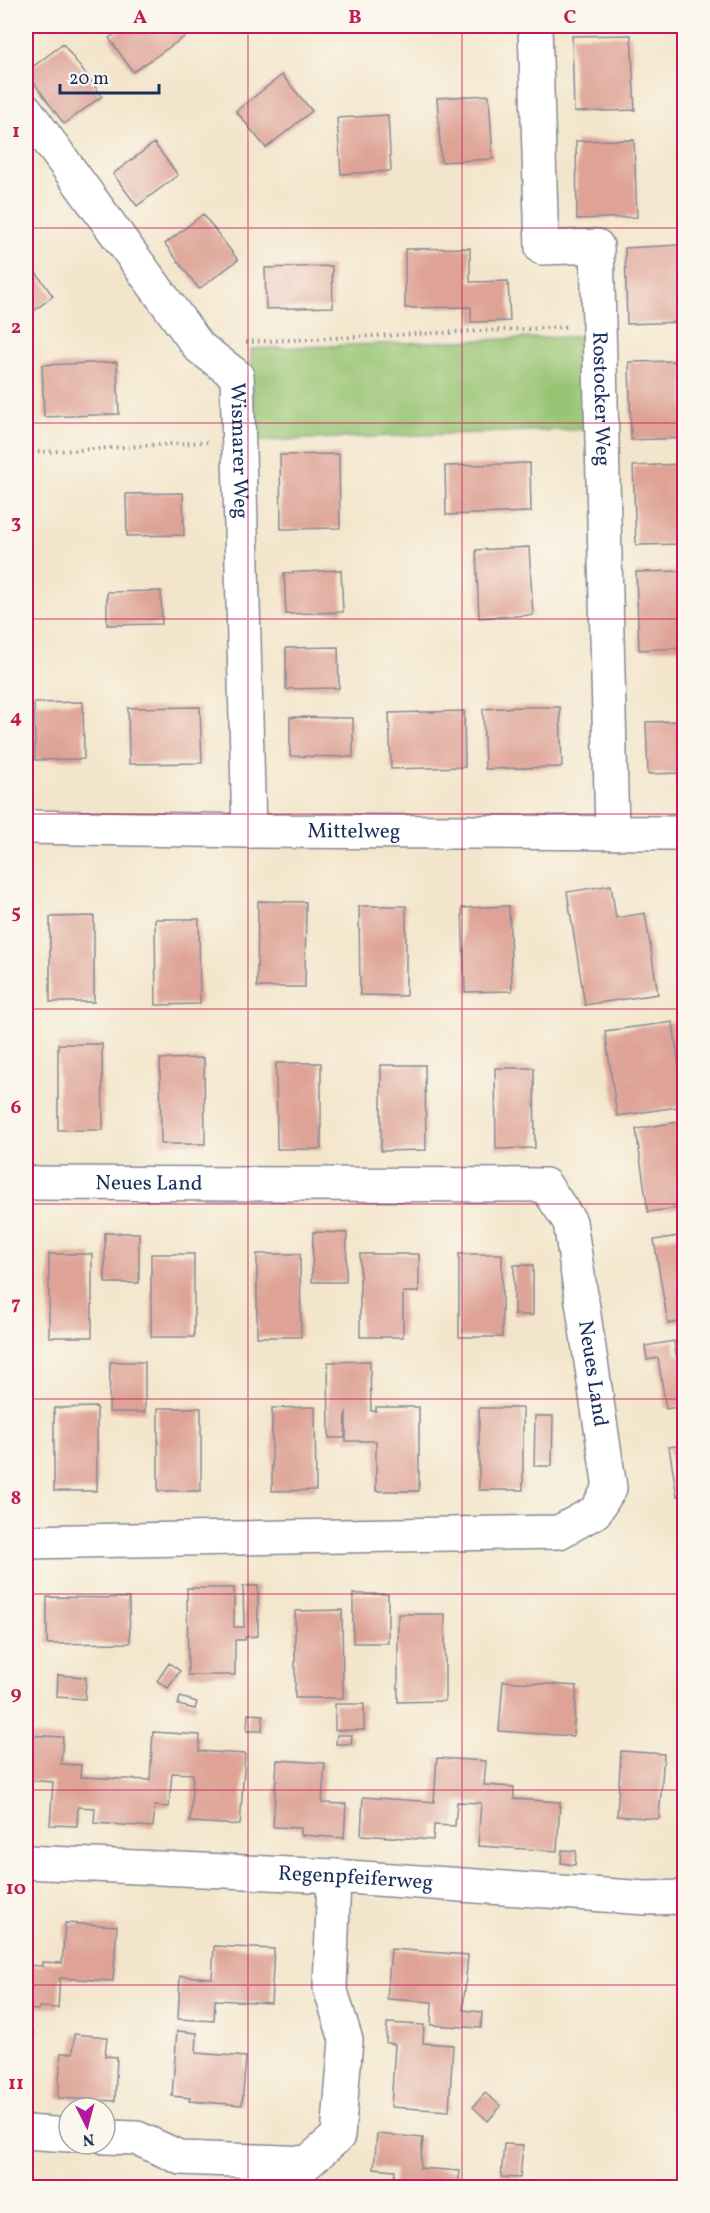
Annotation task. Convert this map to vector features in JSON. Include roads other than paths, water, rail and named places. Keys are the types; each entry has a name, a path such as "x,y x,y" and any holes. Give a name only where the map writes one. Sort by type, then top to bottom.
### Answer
{"street":[{"name":"Rostocker Weg","path":"535,26 542,248 597,246 612,831"},
{"name":"Wismarer Weg","path":"26,110 199,346 237,376 249,831"},
{"name":"Mittelweg","path":"26,827 249,831 684,832"},
{"name":"Neues Land","path":"26,1183 544,1185 570,1222 610,1488 595,1512 559,1532 26,1542"},
{"name":"Regenpfeiferweg","path":"26,1863 334,1876 646,1898 684,1897"},
{"path":"117,2137 136,2138 181,2157 307,2163 338,2136 346,2040 330,1988 334,1876"},
{"path":"26,2132 57,2134"}]}
